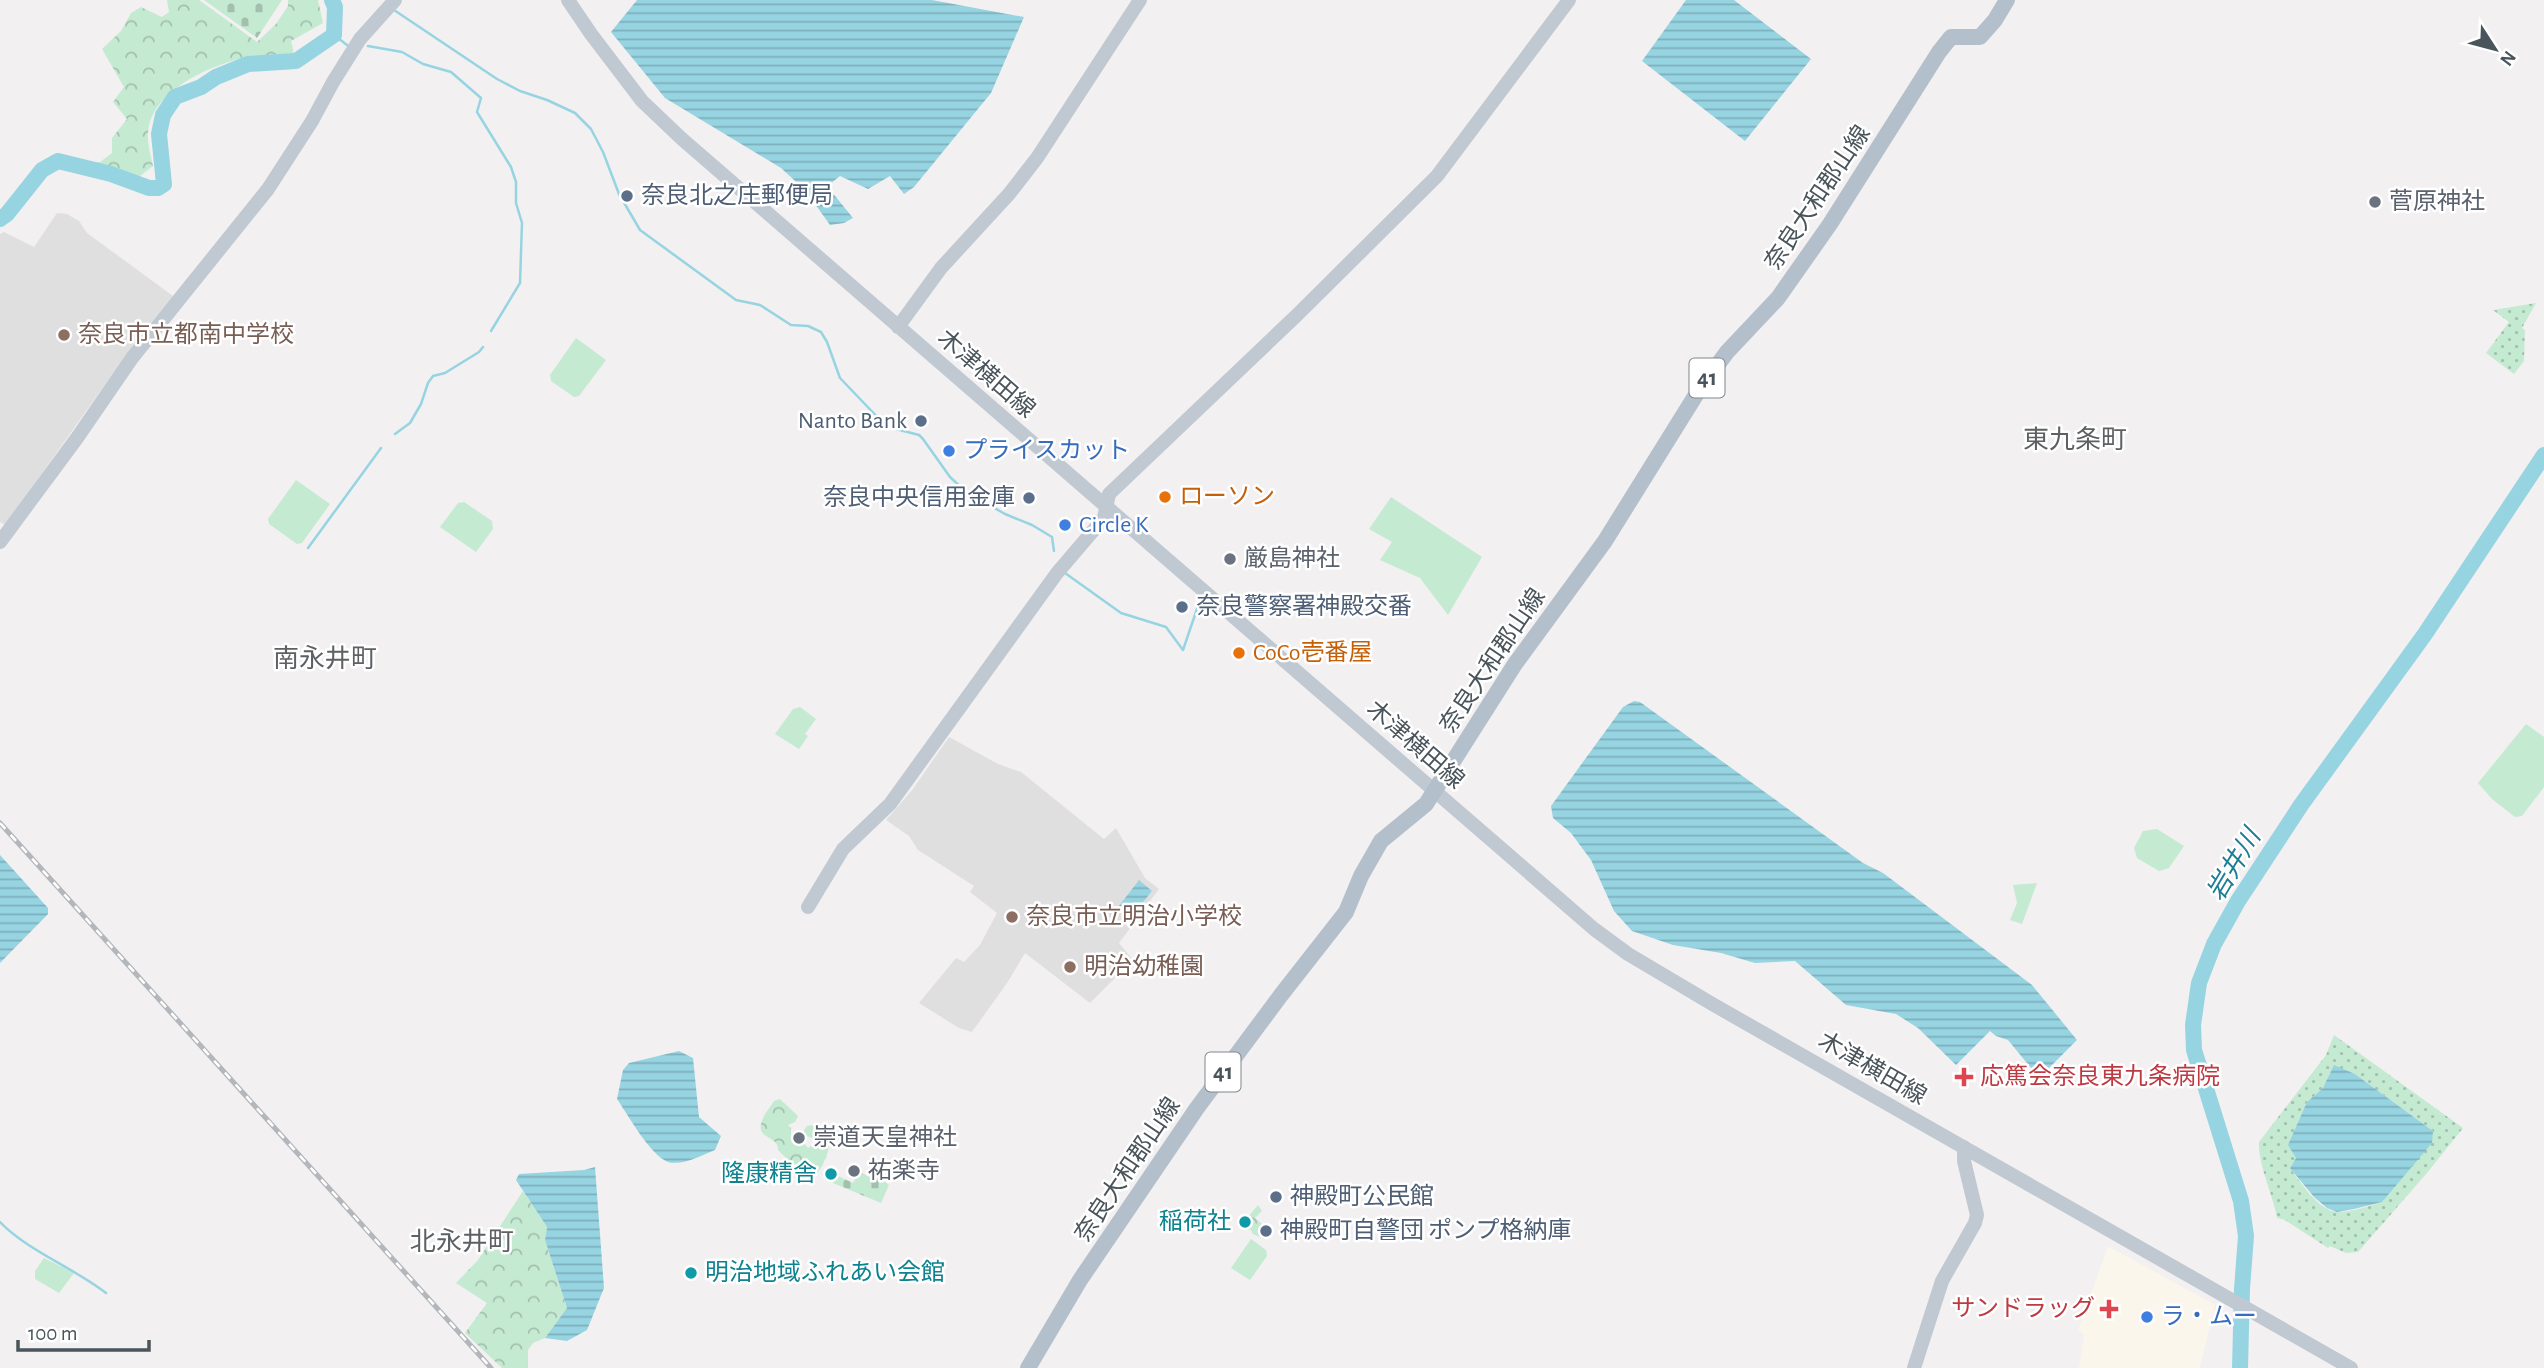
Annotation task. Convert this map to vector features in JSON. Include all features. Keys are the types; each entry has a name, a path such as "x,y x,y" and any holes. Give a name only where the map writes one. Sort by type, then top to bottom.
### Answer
{"main road":[{"name":"奈良大和郡山線","path":"1028,1368 1080,1280 1197,1108 1346,912 1361,876 1381,841 1419,811 1434,791 1516,664 1605,541 1699,390 1727,352 1778,298 1830,224 1939,52 1951,37 1980,37 2007,0"}],"street":[{"name":"木津横田線","path":"568,0 642,101 682,139 1594,929 1628,954 1714,1005 2351,1368"},
{"path":"898,327 942,268 1009,194 1037,158 1140,0"},
{"path":"808,907 843,849 890,804 1057,573 1104,519 1110,494 1437,176 1569,0"},
{"path":"0,542 132,358 268,188 312,121 360,39 392,4"},
{"path":"1914,1368 1941,1281 1975,1223 1976,1215 1964,1161 1964,1147"}],"shaded area":[{"path":"57,213 67,214 79,221 87,233 173,296 136,341 5,525 0,522 0,234 4,232 34,247"},
{"path":"949,737 998,764 1021,772 1104,839 1116,828 1145,878 1159,889 1119,943 1133,960 1090,1003 1025,953 972,1032 959,1028 919,1003 956,958 964,962 980,945 997,913 970,892 974,886 918,850 909,836 886,820 913,789"},
{"name":"ラ・ムー","path":"2108,1246 2215,1305 2200,1368 2079,1368 2084,1335 2078,1330"}],"green space":[{"path":"167,0 199,0 257,42 276,24 288,6 288,0 318,0 323,23 291,41 294,54 237,60 216,66 177,87 157,108 151,120 148,137 153,166 132,182 71,168 73,162 100,162 112,153 112,138 127,119 113,102 124,87 102,49 121,31 131,13 141,7 162,17 169,12"},
{"path":"204,0 282,0 257,38"},
{"path":"2536,303 2522,328 2525,330 2524,361 2514,374 2486,353 2509,322 2493,310"},
{"path":"576,338 606,360 579,396 574,397 551,381 550,375"},
{"path":"296,480 330,504 302,543 297,544 269,524 268,519"},
{"path":"1391,497 1482,557 1448,615 1420,578 1380,560 1392,542 1369,529"},
{"path":"464,502 492,521 493,529 476,552 440,527 458,503"},
{"path":"800,707 816,719 805,734 808,736 799,749 775,734 793,709"},
{"path":"2526,724 2544,737 2544,787 2522,816 2515,817 2492,799 2478,783"},
{"path":"2157,829 2184,846 2169,868 2159,871 2137,858 2134,848 2143,831"},
{"path":"2037,883 2022,924 2010,920 2017,903 2013,885"},
{"path":"2334,1035 2463,1128 2358,1252 2346,1253 2330,1246 2328,1248 2285,1220 2277,1218 2259,1151 2259,1142 2326,1055","holes":["2334,1066 2355,1074 2433,1131 2382,1202 2338,1212 2317,1201 2290,1168 2296,1158 2307,1102 2323,1088"]},
{"name":"崇道天皇神社","path":"780,1099 798,1116 795,1122 788,1125 795,1141 801,1140 808,1148 814,1144 815,1139 803,1132 811,1125 821,1130 829,1141 826,1157 812,1176 784,1156 776,1143 761,1131 765,1115 774,1101"},
{"path":"859,1172 874,1179 876,1175 889,1185 881,1203 833,1183 836,1175 853,1183"},
{"path":"523,1191 547,1227 545,1240 567,1308 545,1338 533,1343 528,1350 528,1368 502,1368 465,1333 487,1303 456,1283 478,1260"},
{"path":"1258,1205 1262,1211 1255,1218 1268,1229 1264,1239 1245,1229 1242,1224"},
{"path":"1251,1239 1266,1250 1267,1256 1250,1280 1231,1268"},
{"path":"44,1258 74,1273 59,1293 35,1279 35,1271"}],"water":[{"path":"637,0 932,0 1024,17 991,93 914,187 904,194 890,176 868,189 840,176 830,184 831,191 853,218 844,223 830,225 805,190 781,168 665,98 611,32"},
{"path":"1686,0 1734,0 1811,59 1745,141 1642,61"},
{"path":"1634,701 1640,702 1863,863 1883,873 2032,985 2077,1040 2039,1078 2008,1040 1990,1031 1956,1065 1918,1028 1896,1014 1846,1005 1795,961 1755,963 1721,953 1673,945 1632,931 1614,911 1591,860 1571,833 1553,818 1551,806 1623,707"},
{"path":"0,855 48,908 48,914 0,963"},
{"path":"1139,880 1152,891 1132,916 1119,906"},
{"path":"679,1051 693,1058 699,1117 721,1136 715,1150 674,1163 661,1158 654,1151 617,1099 623,1070 629,1063"},
{"path":"2334,1065 2355,1074 2433,1131 2432,1143 2382,1202 2337,1212 2327,1208 2314,1197 2290,1168 2296,1158 2288,1145 2307,1102 2323,1088"},
{"path":"595,1167 604,1288 587,1330 567,1341 545,1338 567,1308 545,1240 547,1227 516,1180 519,1174"}],"waterway":[{"path":"0,219 42,170 58,161 111,174 149,188 158,188 164,184 159,134 163,115 175,97 248,64 296,61 334,35 335,7 332,0"},
{"path":"394,10 497,79 575,113 591,129 619,194 640,230 736,300 760,305 791,325 808,326 821,332 840,378 883,423 919,435 950,477 966,492 1052,537 1054,551"},
{"path":"334,35 347,45"},
{"path":"368,46 402,52 423,64 451,72 481,98 477,112 511,167 522,223 520,283 491,331"},
{"path":"395,434 410,423 433,376 445,373 483,347"},
{"path":"308,548 381,448"},
{"name":"岩井川","path":"2240,1368 2246,1236 2241,1201 2194,1050 2193,1025 2199,983 2214,944 2238,901 2301,805 2425,634 2544,455"},
{"path":"1065,573 1121,613 1166,627 1183,650 1199,603"},
{"path":"0,1222 37,1251 106,1293"}],"railway":[{"path":"0,823 491,1368"}],"place":[{"name":"奈良北之庄郵便局","path":"627,196"},
{"name":"菅原神社","path":"2375,202"},
{"name":"奈良市立都南中学校","path":"64,335"},
{"name":"Nanto Bank","path":"921,421"},
{"name":"プライスカット","path":"949,451"},
{"name":"ローソン","path":"1165,497"},
{"name":"奈良中央信用金庫","path":"1029,498"},
{"name":"Circle K","path":"1065,525"},
{"name":"厳島神社","path":"1230,559"},
{"name":"奈良警察署神殿交番","path":"1182,607"},
{"name":"CoCo壱番屋","path":"1239,653"},
{"name":"奈良市立明治小学校","path":"1012,917"},
{"name":"明治幼稚園","path":"1070,967"},
{"name":"応篤会奈良東九条病院","path":"1964,1077"},
{"name":"崇道天皇神社","path":"799,1138"},
{"name":"祐楽寺","path":"854,1171"},
{"name":"隆康精舎","path":"831,1174"},
{"name":"神殿町公民館","path":"1276,1197"},
{"name":"稲荷社","path":"1245,1222"},
{"name":"神殿町自警団 ポンプ格納庫","path":"1266,1231"},
{"name":"明治地域ふれあい会館","path":"691,1273"},
{"name":"サンドラッグ","path":"2109,1309"},
{"name":"ラ・ムー","path":"2147,1317"}],"district":[{"name":"東九条町","path":"2075,440"},
{"name":"南永井町","path":"325,659"},
{"name":"北永井町","path":"462,1242"}]}
